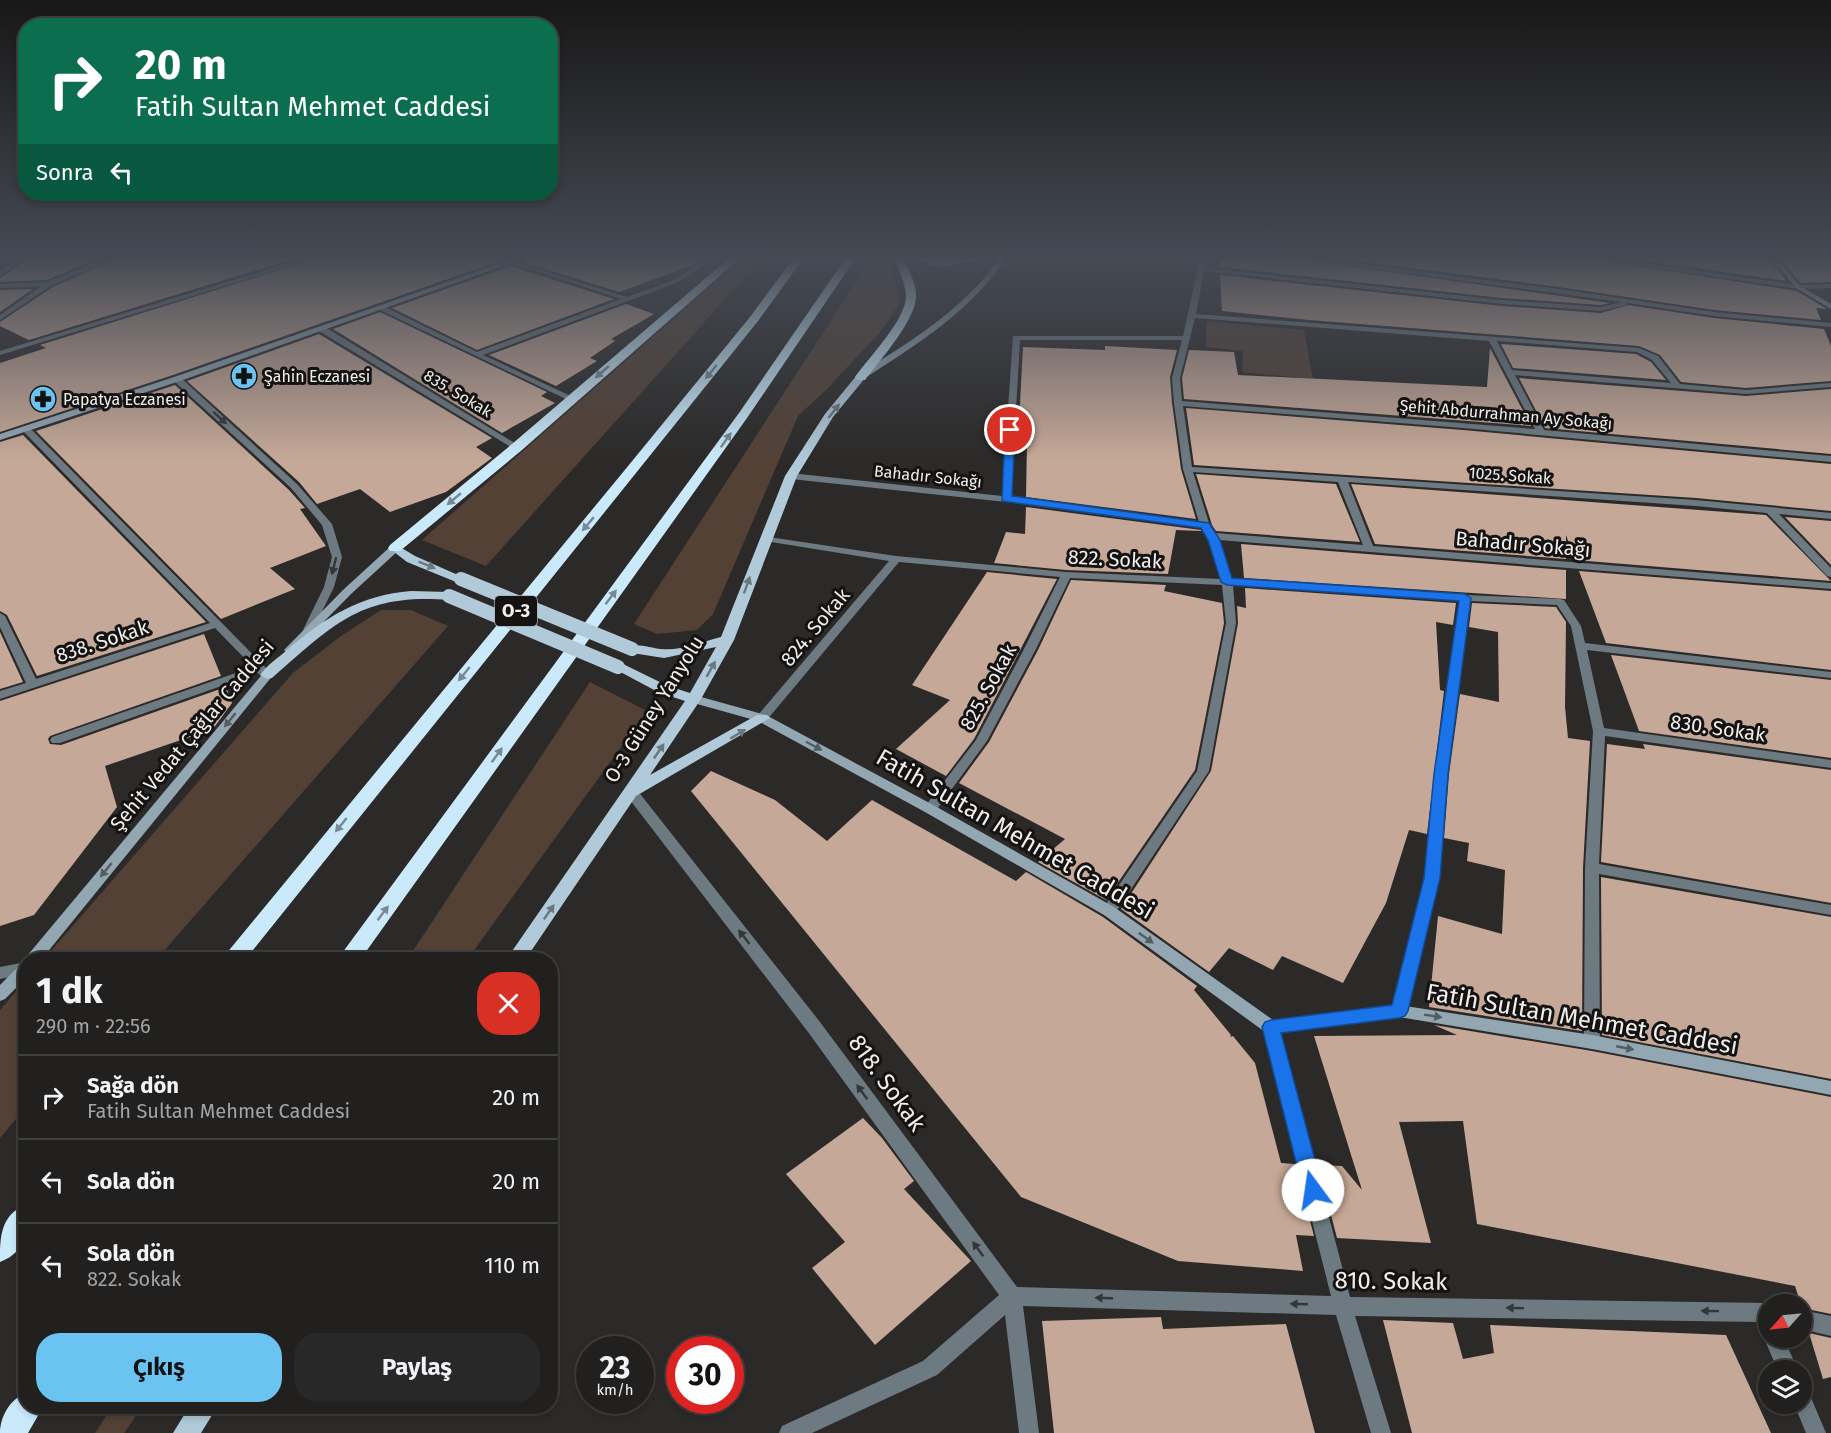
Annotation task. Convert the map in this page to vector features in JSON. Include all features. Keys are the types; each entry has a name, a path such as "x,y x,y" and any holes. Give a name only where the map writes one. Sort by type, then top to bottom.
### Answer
{"highway":[{"path":"395,548 656,326"},
{"name":"O-3","path":"239,952 748,326"},
{"path":"354,952 693,487 806,326"},
{"path":"861,377 897,326"},
{"path":"0,1249 18,1227"},
{"path":"10,1433 23,1414"}],"main road":[{"path":"0,437 177,379 328,326"},
{"path":"861,377 940,326"},
{"name":"O-3 Güney Yanyolu","path":"521,952 632,793 694,699 727,640 791,476 829,416 861,377"},
{"path":"395,548 411,559 632,649 664,654 682,652 727,640"},
{"name":"Şehit Vedat Çağlar Caddesi","path":"38,952 264,671 395,548"},
{"path":"264,671 351,610 391,596 421,593 449,596 618,667 663,689 694,699"},
{"name":"Fatih Sultan Mehmet Caddesi","path":"694,699 762,718 930,809 1109,911 1271,1027 1399,1011 1592,1042 1831,1088"},
{"path":"632,793 762,718"},
{"path":"0,995 18,976"},
{"path":"186,1433 199,1414"}],"street":[{"path":"0,353 89,326"},
{"path":"418,326 570,399"},
{"path":"478,354 554,326"},
{"path":"1109,911 1203,771 1231,623 1227,582 1205,525 1188,469 1178,403 1176,378 1189,326"},
{"path":"1321,326 1639,350 1655,358 1676,384"},
{"name":"835. Sokak","path":"322,328 516,447"},
{"path":"1006,499 1016,338 1186,338"},
{"path":"1492,339 1541,432"},
{"path":"1509,372 1676,384 1746,392 1831,385"},
{"path":"177,379 294,486 327,524 337,557 329,587 308,630"},
{"name":"Şehit Abdurrahman Ay Sokağı","path":"1178,403 1541,432 1831,459"},
{"path":"26,429 264,671 56,740"},
{"name":"1025. Sokak","path":"1188,469 1684,502 1831,516"},
{"name":"Bahadır Sokağı","path":"791,476 1006,499 1205,525"},
{"path":"1342,480 1369,549"},
{"path":"1770,510 1831,574"},
{"name":"Bahadır Sokağı","path":"1211,536 1831,586"},
{"name":"822. Sokak","path":"765,538 896,559 1066,575 1560,602 1576,626 1581,646"},
{"name":"824. Sokak","path":"762,718 896,559"},
{"name":"825. Sokak","path":"930,809 981,741 1066,575"},
{"path":"1399,1011 1432,878 1441,774 1465,598"},
{"path":"1,621 32,683"},
{"name":"838. Sokak","path":"0,695 216,624"},
{"path":"1592,1042 1592,868 1599,731 1581,646 1831,675"},
{"name":"830. Sokak","path":"1599,731 1831,764"},
{"name":"818. Sokak","path":"632,793 814,1027 1012,1296 1029,1433"},
{"path":"1592,868 1831,910"},
{"path":"0,973 18,970"},
{"path":"1271,1027 1343,1305 1381,1433"},
{"path":"789,1433 930,1368 1012,1296"},
{"name":"810. Sokak","path":"1012,1296 1758,1317"},
{"path":"1812,1322 1831,1326"},
{"path":"1808,1414 1816,1433"}],"shaded area":[{"path":"665,326 701,326 486,566 422,540"},
{"path":"828,326 884,326 825,391 798,416 713,614 697,630 657,634 634,624"},
{"path":"1206,326 1259,326 1304,330 1313,379 1242,372 1243,351 1206,347"},
{"path":"381,610 411,610 448,626 163,952 50,952 293,673 341,636"},
{"path":"590,682 647,711 473,952 412,952"},
{"path":"18,989 18,1116 0,1138 0,1010"},
{"path":"107,1414 137,1414 124,1433 95,1433"}],"building":[{"path":"0,326 75,326 29,340"},
{"path":"101,326 314,326 0,432 0,363 46,348 40,345"},
{"path":"342,326 409,326 547,392 541,396 555,403 502,433 333,329"},
{"path":"428,326 542,326 477,350"},
{"path":"567,326 634,326 611,339 615,341 590,358 597,361 556,386 489,355"},
{"path":"1384,326 1793,326 1824,329 1831,346 1831,381 1746,388 1681,382 1660,355 1639,346"},
{"path":"319,334 492,438 476,447 492,458 446,492 390,512 360,489 317,504 299,482 187,381"},
{"path":"1501,344 1636,354 1651,362 1666,380 1513,368"},
{"path":"1105,346 1177,350 1170,377 1172,403 1181,469 1196,519 1026,497 1027,441 1018,441 1023,347 1105,350"},
{"path":"1490,348 1531,426 1184,399 1182,378 1189,350 1234,352 1238,375 1487,387"},
{"path":"1519,378 1746,396 1831,389 1831,454 1545,428"},
{"path":"175,385 289,490 305,508 300,509 326,546 270,568 295,589 221,619 36,431"},
{"path":"1186,408 1463,430 1831,464 1831,511 1696,498 1194,465"},
{"path":"23,435 206,622 37,676 7,615 0,611 0,442"},
{"path":"1196,474 1336,484 1360,542 1216,531"},
{"path":"1351,484 1766,515 1831,581 1575,560 1566,535 1566,559 1375,544"},
{"path":"1026,507 1201,531 1176,530 1168,574 1066,570 994,563 1006,532 1025,534"},
{"path":"1785,517 1831,521 1831,565"},
{"path":"1241,544 1566,570 1566,599 1244,578"},
{"path":"1579,571 1831,591 1831,670 1606,643"},
{"path":"987,572 1057,579 974,739 946,776 896,749 950,700 912,685"},
{"path":"1071,580 1166,585 1164,591 1222,603 1224,623 1195,770 1106,900 1038,862 1065,839 959,783 989,742 1038,650"},
{"path":"1245,588 1456,603 1453,625 1436,622 1440,690 1444,691 1427,834 1409,830 1386,903 1343,983 1282,956 1273,970 1229,948 1209,972 1121,909 1211,771 1238,623 1237,606 1246,608"},
{"path":"1472,603 1556,607 1566,622 1565,707 1568,738 1590,741 1583,868 1582,1031 1429,1007 1438,916 1502,934 1505,870 1467,861 1469,843 1444,838 1449,774 1460,694 1499,702 1498,632 1469,627"},
{"path":"0,632 23,682 0,689"},
{"path":"204,634 221,676 50,736 48,739 50,744 61,745 226,687 232,703 213,729 105,766 117,807 34,915 0,926 0,701"},
{"path":"1611,655 1831,680 1831,758 1639,731"},
{"path":"1607,744 1645,749 1643,744 1831,770 1831,903 1601,862"},
{"path":"711,771 775,800 827,841 872,800 1016,881 1026,872 1103,917 1197,986 1194,990 1231,1035 1230,1037 1233,1036 1255,1063 1281,1163 1295,1164 1314,1236 1296,1235 1303,1271 1178,1261 1021,1197 691,791"},
{"path":"1601,877 1831,917 1831,1079 1602,1035"},
{"path":"1434,1025 1592,1051 1831,1097 1831,1314 1812,1310 1812,1294 1798,1294 1795,1286 1477,1224 1463,1121 1399,1122 1431,1243 1337,1238 1318,1165 1342,1166 1362,1190 1314,1036 1457,1035"},
{"path":"863,1118 882,1138 914,1181 904,1189 971,1261 875,1345 812,1268 845,1242 786,1174"},
{"path":"1161,1317 1163,1329 1286,1324 1315,1433 1054,1433 1042,1321"},
{"path":"1383,1320 1453,1323 1463,1359 1494,1353 1490,1325 1726,1335 1758,1405 1758,1414 1762,1414 1771,1433 1412,1433"},
{"path":"1812,1334 1831,1338 1831,1377 1823,1379 1812,1343"}],"place":[{"name":"Şahin Eczanesi","path":"244,376"},
{"name":"Papatya Eczanesi","path":"43,399"}],"route":[{"path":"1010,430 1006,499 1205,525 1214,540 1227,582 1465,598 1441,774 1432,878 1399,1011 1271,1027 1313,1190"}]}
